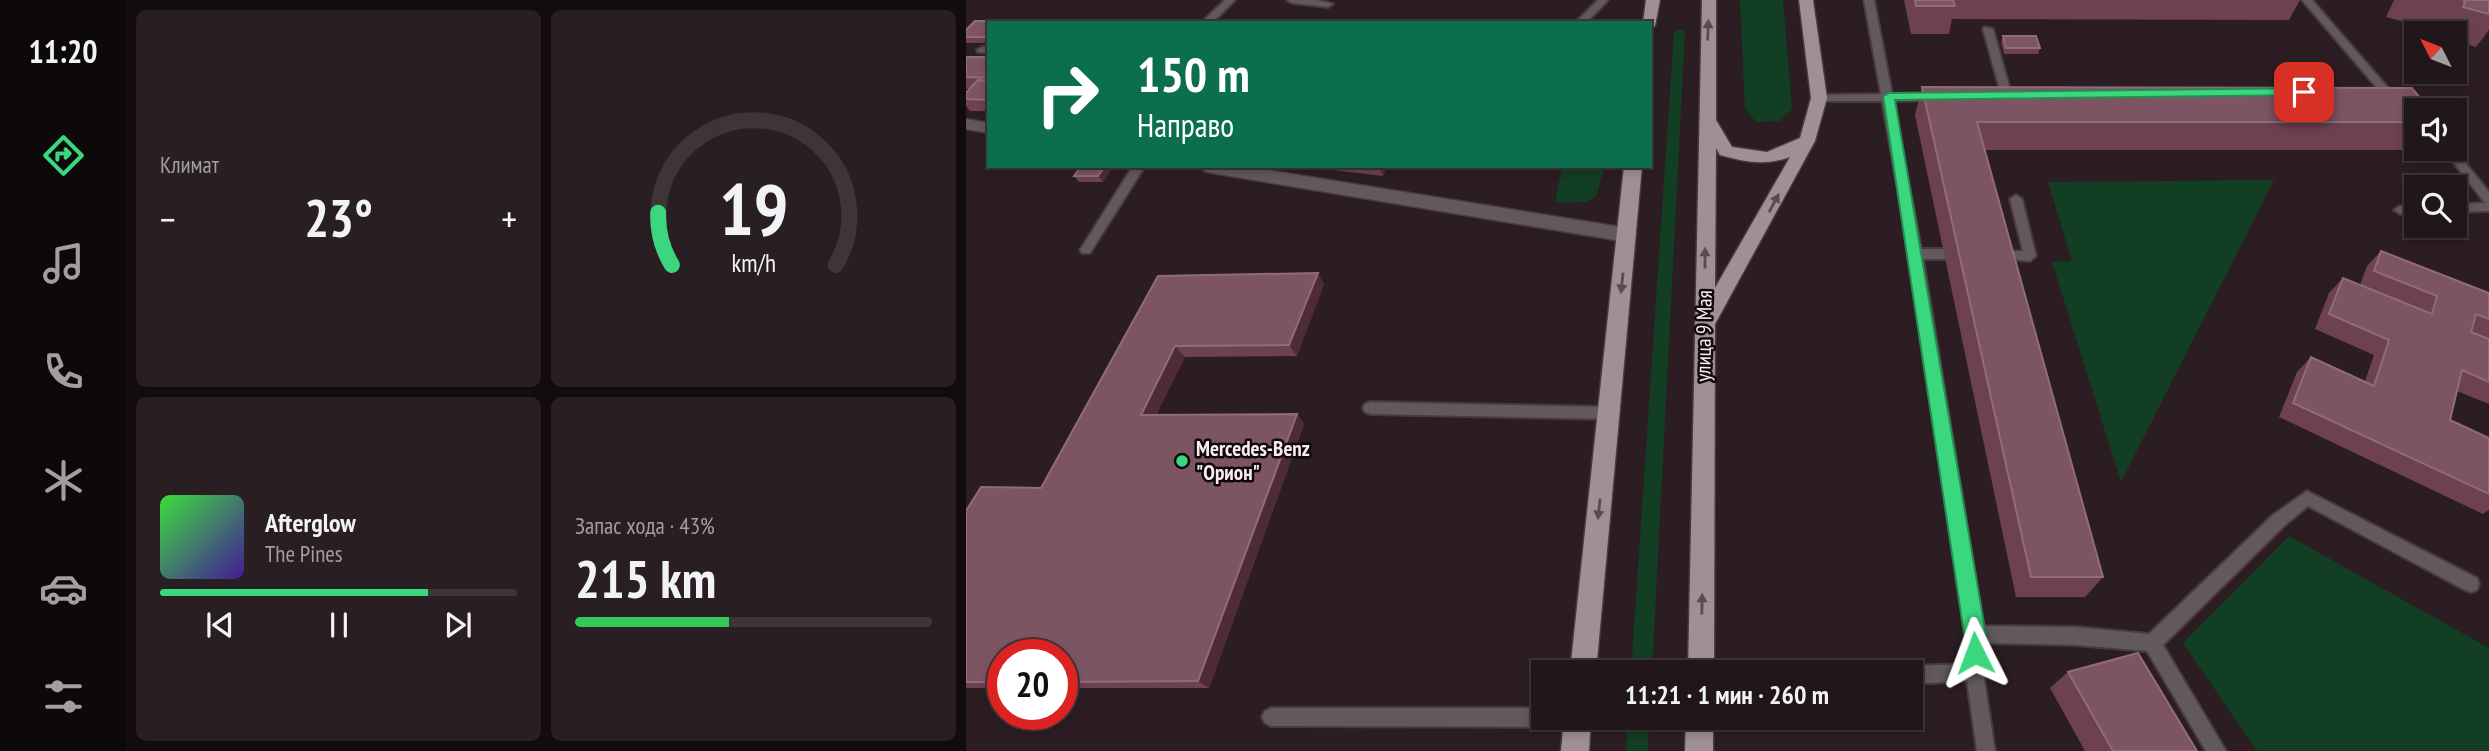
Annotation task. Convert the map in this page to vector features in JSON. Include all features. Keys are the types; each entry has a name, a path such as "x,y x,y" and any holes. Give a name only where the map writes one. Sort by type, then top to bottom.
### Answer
{"main road":[{"path":"1650,21 1653,0"},
{"name":"улица 9 Мая","path":"1701,660 1709,0"},
{"path":"1704,326 1807,141 1819,98 1805,0"},
{"path":"1706,117 1726,151 1753,159 1782,156 1807,141"},
{"path":"1584,660 1633,168"},
{"path":"1575,751 1577,730"},
{"path":"1699,751 1700,730"}],"street":[{"path":"966,124 987,128"},
{"path":"1218,168 1628,235"}],"lane":[{"path":"1208,21 1230,0"},
{"path":"1292,0 1328,4"},
{"path":"1582,21 1603,0"},
{"path":"1869,0 1889,96 1916,254 1976,635 1974,672 1986,751"},
{"path":"2306,0 2385,91 2396,98"},
{"path":"1987,29 2007,97"},
{"path":"2358,91 2385,91"},
{"path":"1819,98 1954,97"},
{"path":"1994,97 2021,97"},
{"path":"2458,161 2489,200"},
{"path":"1086,250 1138,168"},
{"path":"1996,255 2030,256 2016,198"},
{"path":"2467,208 2489,207"},
{"path":"2400,210 2404,210"},
{"path":"1916,254 1945,254"},
{"path":"1370,408 1609,413"},
{"path":"1976,635 2076,636 2152,643 2279,520 2307,498 2471,584"},
{"path":"2152,643 2217,751"},
{"path":"1923,674 1974,672"},
{"path":"1271,717 1531,717"}],"green space":[{"path":"1740,0 1783,0 1792,109 1780,121 1756,122 1745,109"},
{"path":"1680,29 1685,31 1653,660 1632,660 1674,32"},
{"path":"1562,168 1604,168 1596,197 1585,202 1555,203"},
{"path":"2274,180 2121,482 2052,262 2072,261 2048,182"},
{"path":"2289,536 2489,648 2489,751 2257,751 2183,643"},
{"path":"1627,730 1649,730 1648,751 1626,751"}],"building":[{"path":"1915,0 1953,0 1955,6 1916,6"},
{"path":"2463,0 2489,0 2489,14 2463,7"},
{"path":"975,21 987,21 987,37 966,37 966,30"},
{"path":"2003,36 2036,36 2040,48 2006,48"},
{"path":"966,57 987,57 987,78 966,77"},
{"path":"978,80 987,81 987,100 966,99 966,93"},
{"path":"1922,87 2412,88 2420,98 2404,98 2404,122 1977,122 2103,577 2031,577"},
{"path":"1080,168 1104,168 1098,176 1074,176"},
{"path":"2381,251 2489,293 2489,319 2476,314 2471,332 2489,339 2489,382 2462,370 2450,420 2489,438 2489,494 2293,403 2311,357 2374,386 2389,340 2329,314 2343,278 2432,314 2437,296 2374,271"},
{"name":"Mercedes-Benz \"Орион\"","path":"1318,273 1289,345 1175,346 1141,415 1297,414 1198,681 1078,682 1078,639 987,639 987,682 966,682 966,511 981,487 1041,488 1158,276"},
{"path":"2138,653 2197,751 2113,751 2068,672"}],"place":[{"name":"Mercedes-Benz \"Орион\"","path":"1182,461"}],"route":[{"path":"1975,653 1976,635 1889,96 2007,97 2304,92"}]}
